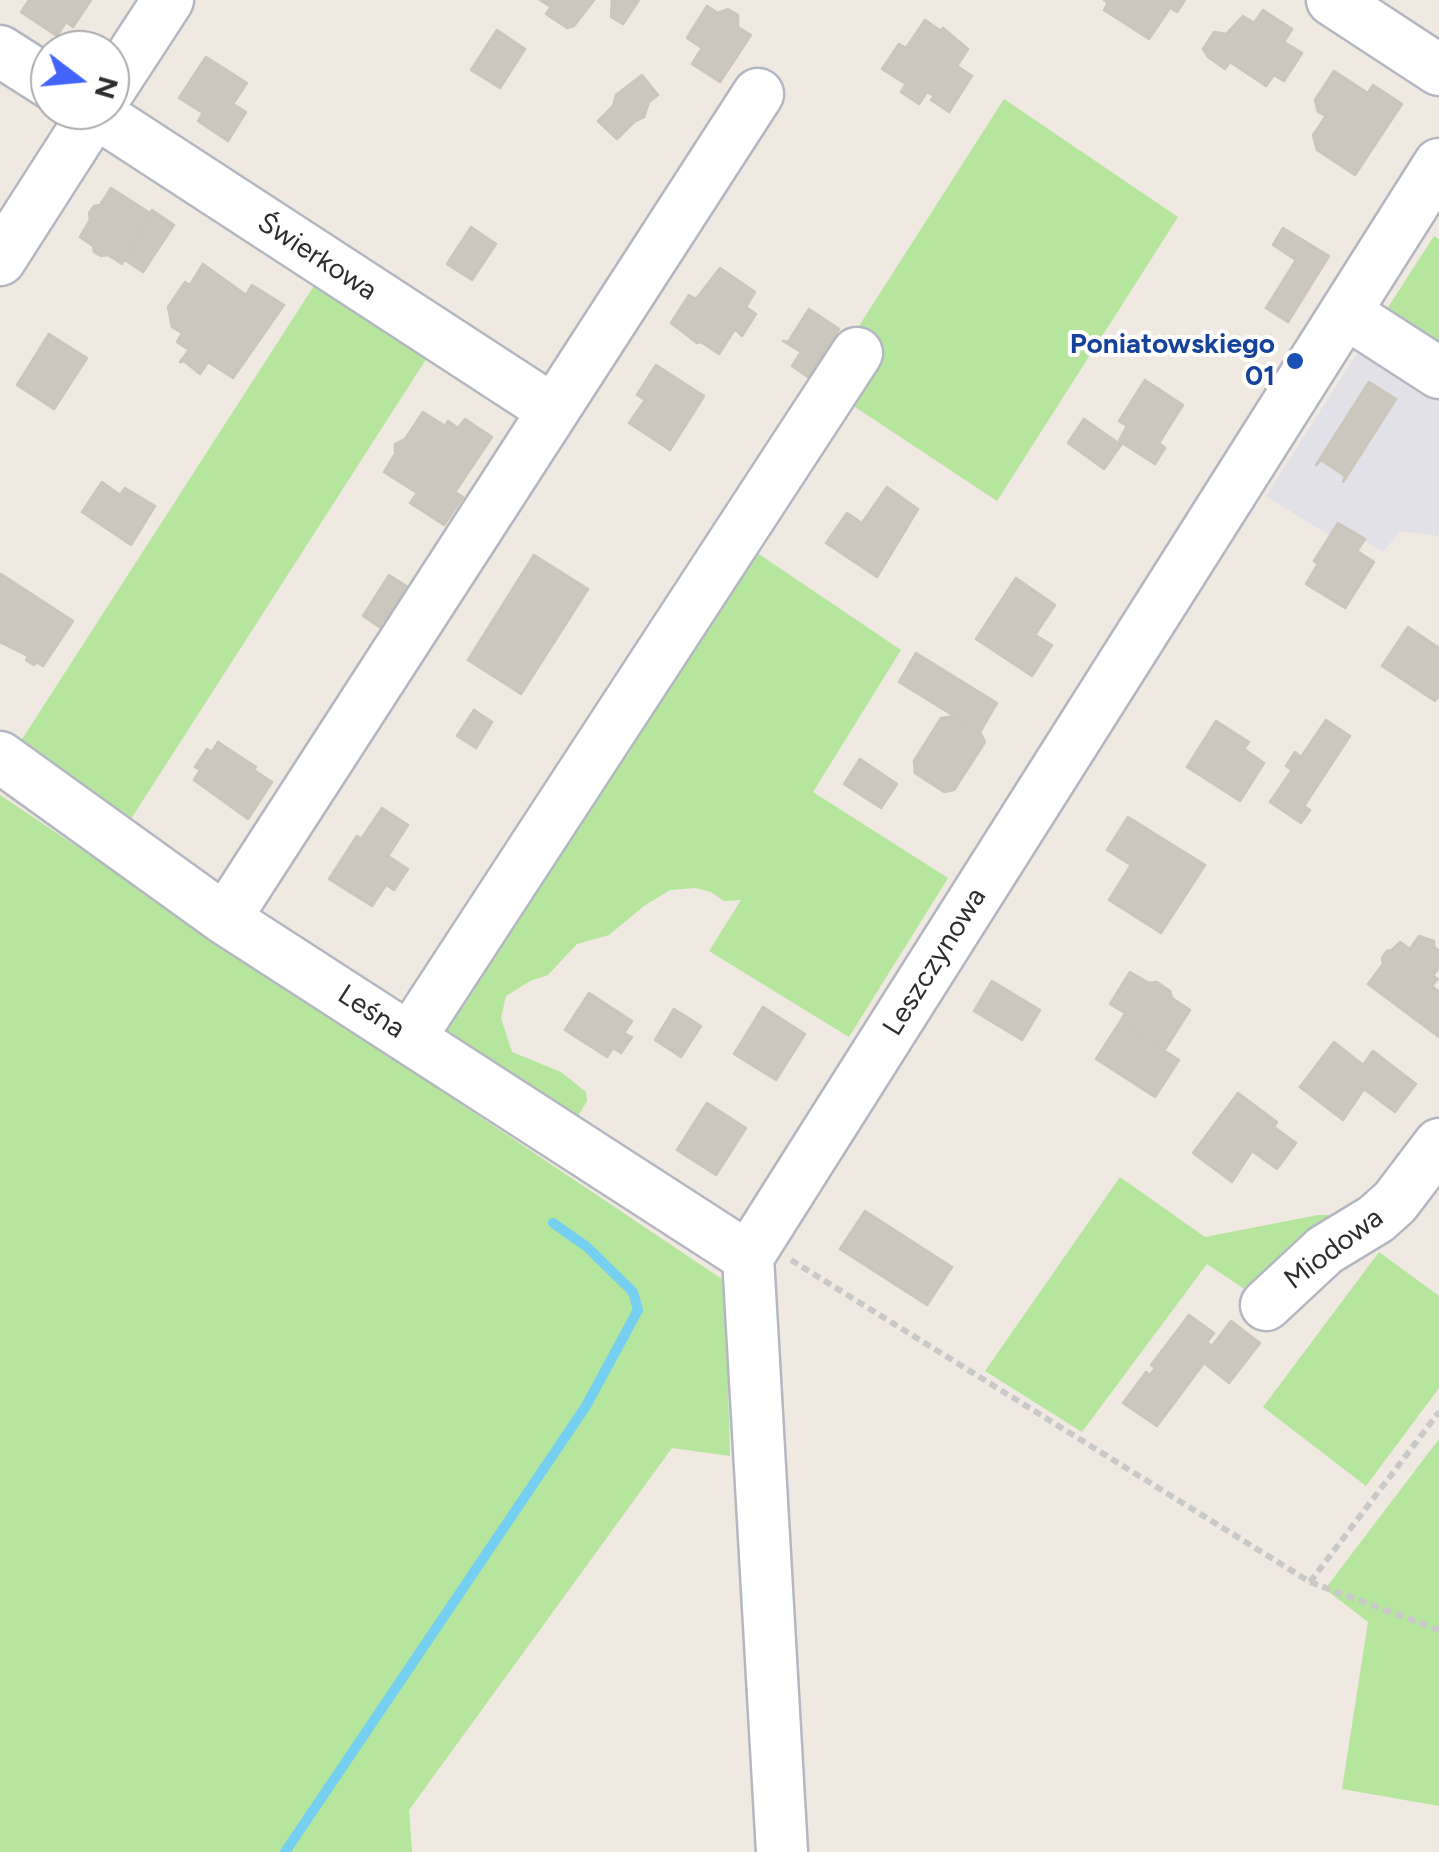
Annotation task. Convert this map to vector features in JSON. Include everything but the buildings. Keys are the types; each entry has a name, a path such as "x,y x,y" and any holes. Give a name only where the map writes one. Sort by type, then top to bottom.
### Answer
{"street":[{"path":"130,57 168,0"},
{"path":"1332,0 1439,70"},
{"path":"0,51 30,70"},
{"path":"226,919 758,94"},
{"name":"Świerkowa","path":"130,126 542,403"},
{"path":"0,260 82,130"},
{"name":"Leszczynowa","path":"754,1249 1439,164"},
{"path":"1346,313 1439,373"},
{"path":"410,1038 857,353"},
{"name":"Leśna","path":"0,758 226,919 410,1038 754,1249"},
{"name":"Miodowa","path":"1266,1305 1325,1250 1376,1219 1395,1202 1439,1144"},
{"path":"754,1249 782,1852"}],"path":[{"path":"754,1249 1310,1582 1439,1630"},
{"path":"1310,1582 1438,1416"}],"shaded area":[{"path":"1357,353 1373,354 1439,395 1439,536 1400,531 1383,552 1338,523 1330,536 1266,496"}],"green space":[{"path":"1004,99 1178,217 997,501 843,399 882,344 857,329"},
{"path":"1434,236 1439,239 1439,359 1385,312"},
{"path":"321,275 432,350 129,822 17,747"},
{"path":"747,546 901,650 813,792 948,878 849,1037 709,951 741,900 724,901 695,888 670,890 609,935 577,944 548,975 506,996 501,1018 512,1052 561,1072 586,1092 587,1101 575,1121 436,1027 614,751 627,757 641,731 631,724"},
{"path":"0,795 725,1281 730,1456 672,1448 409,1810 412,1852 0,1852"},
{"path":"1120,1177 1205,1237 1318,1215 1337,1215 1253,1295 1207,1264 1082,1432 985,1371"},
{"path":"1379,1252 1439,1296 1439,1388 1366,1486 1263,1407"},
{"path":"1439,1439 1439,1806 1342,1789 1368,1622 1325,1589"}],"waterway":[{"path":"285,1852 586,1406 638,1310 633,1292 587,1247 553,1223"}],"place":[{"name":"Poniatowskiego 01","path":"1295,361"}]}
